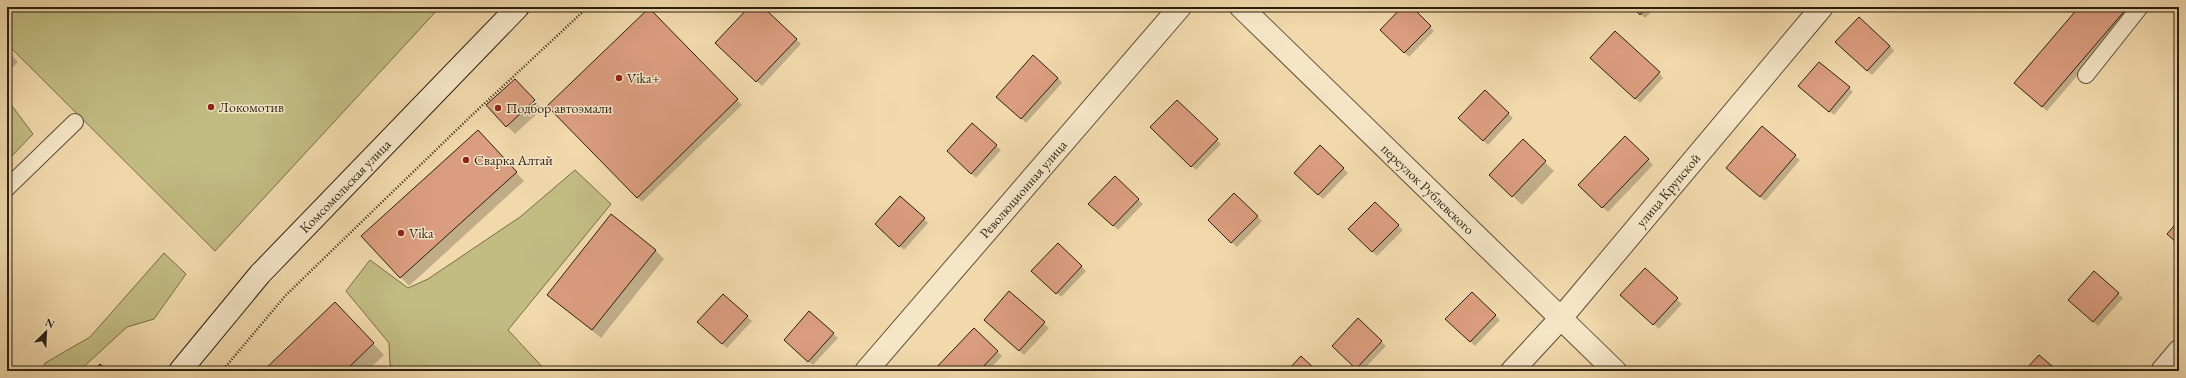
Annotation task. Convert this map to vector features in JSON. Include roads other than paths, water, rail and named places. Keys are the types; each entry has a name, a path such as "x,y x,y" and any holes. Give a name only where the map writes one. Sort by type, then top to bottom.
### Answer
{"street":[{"name":"Комсомольская улица","path":"180,371 260,274 518,7"},
{"name":"Революционная улица","path":"866,371 1180,7"},
{"name":"переулок Рублевского","path":"1241,7 1615,371"},
{"name":"улица Крупской","path":"1512,371 1561,318 1822,7"},
{"path":"2162,371 2179,351"}],"lane":[{"path":"2086,75 2140,7"},
{"path":"7,188 75,122"}],"place":[{"name":"Vika+","path":"619,78"},
{"name":"Локомотив","path":"211,107"},
{"name":"Подбор автоэмали","path":"498,108"},
{"name":"Сварка Алтай","path":"466,160"},
{"name":"Vika","path":"401,233"}]}
